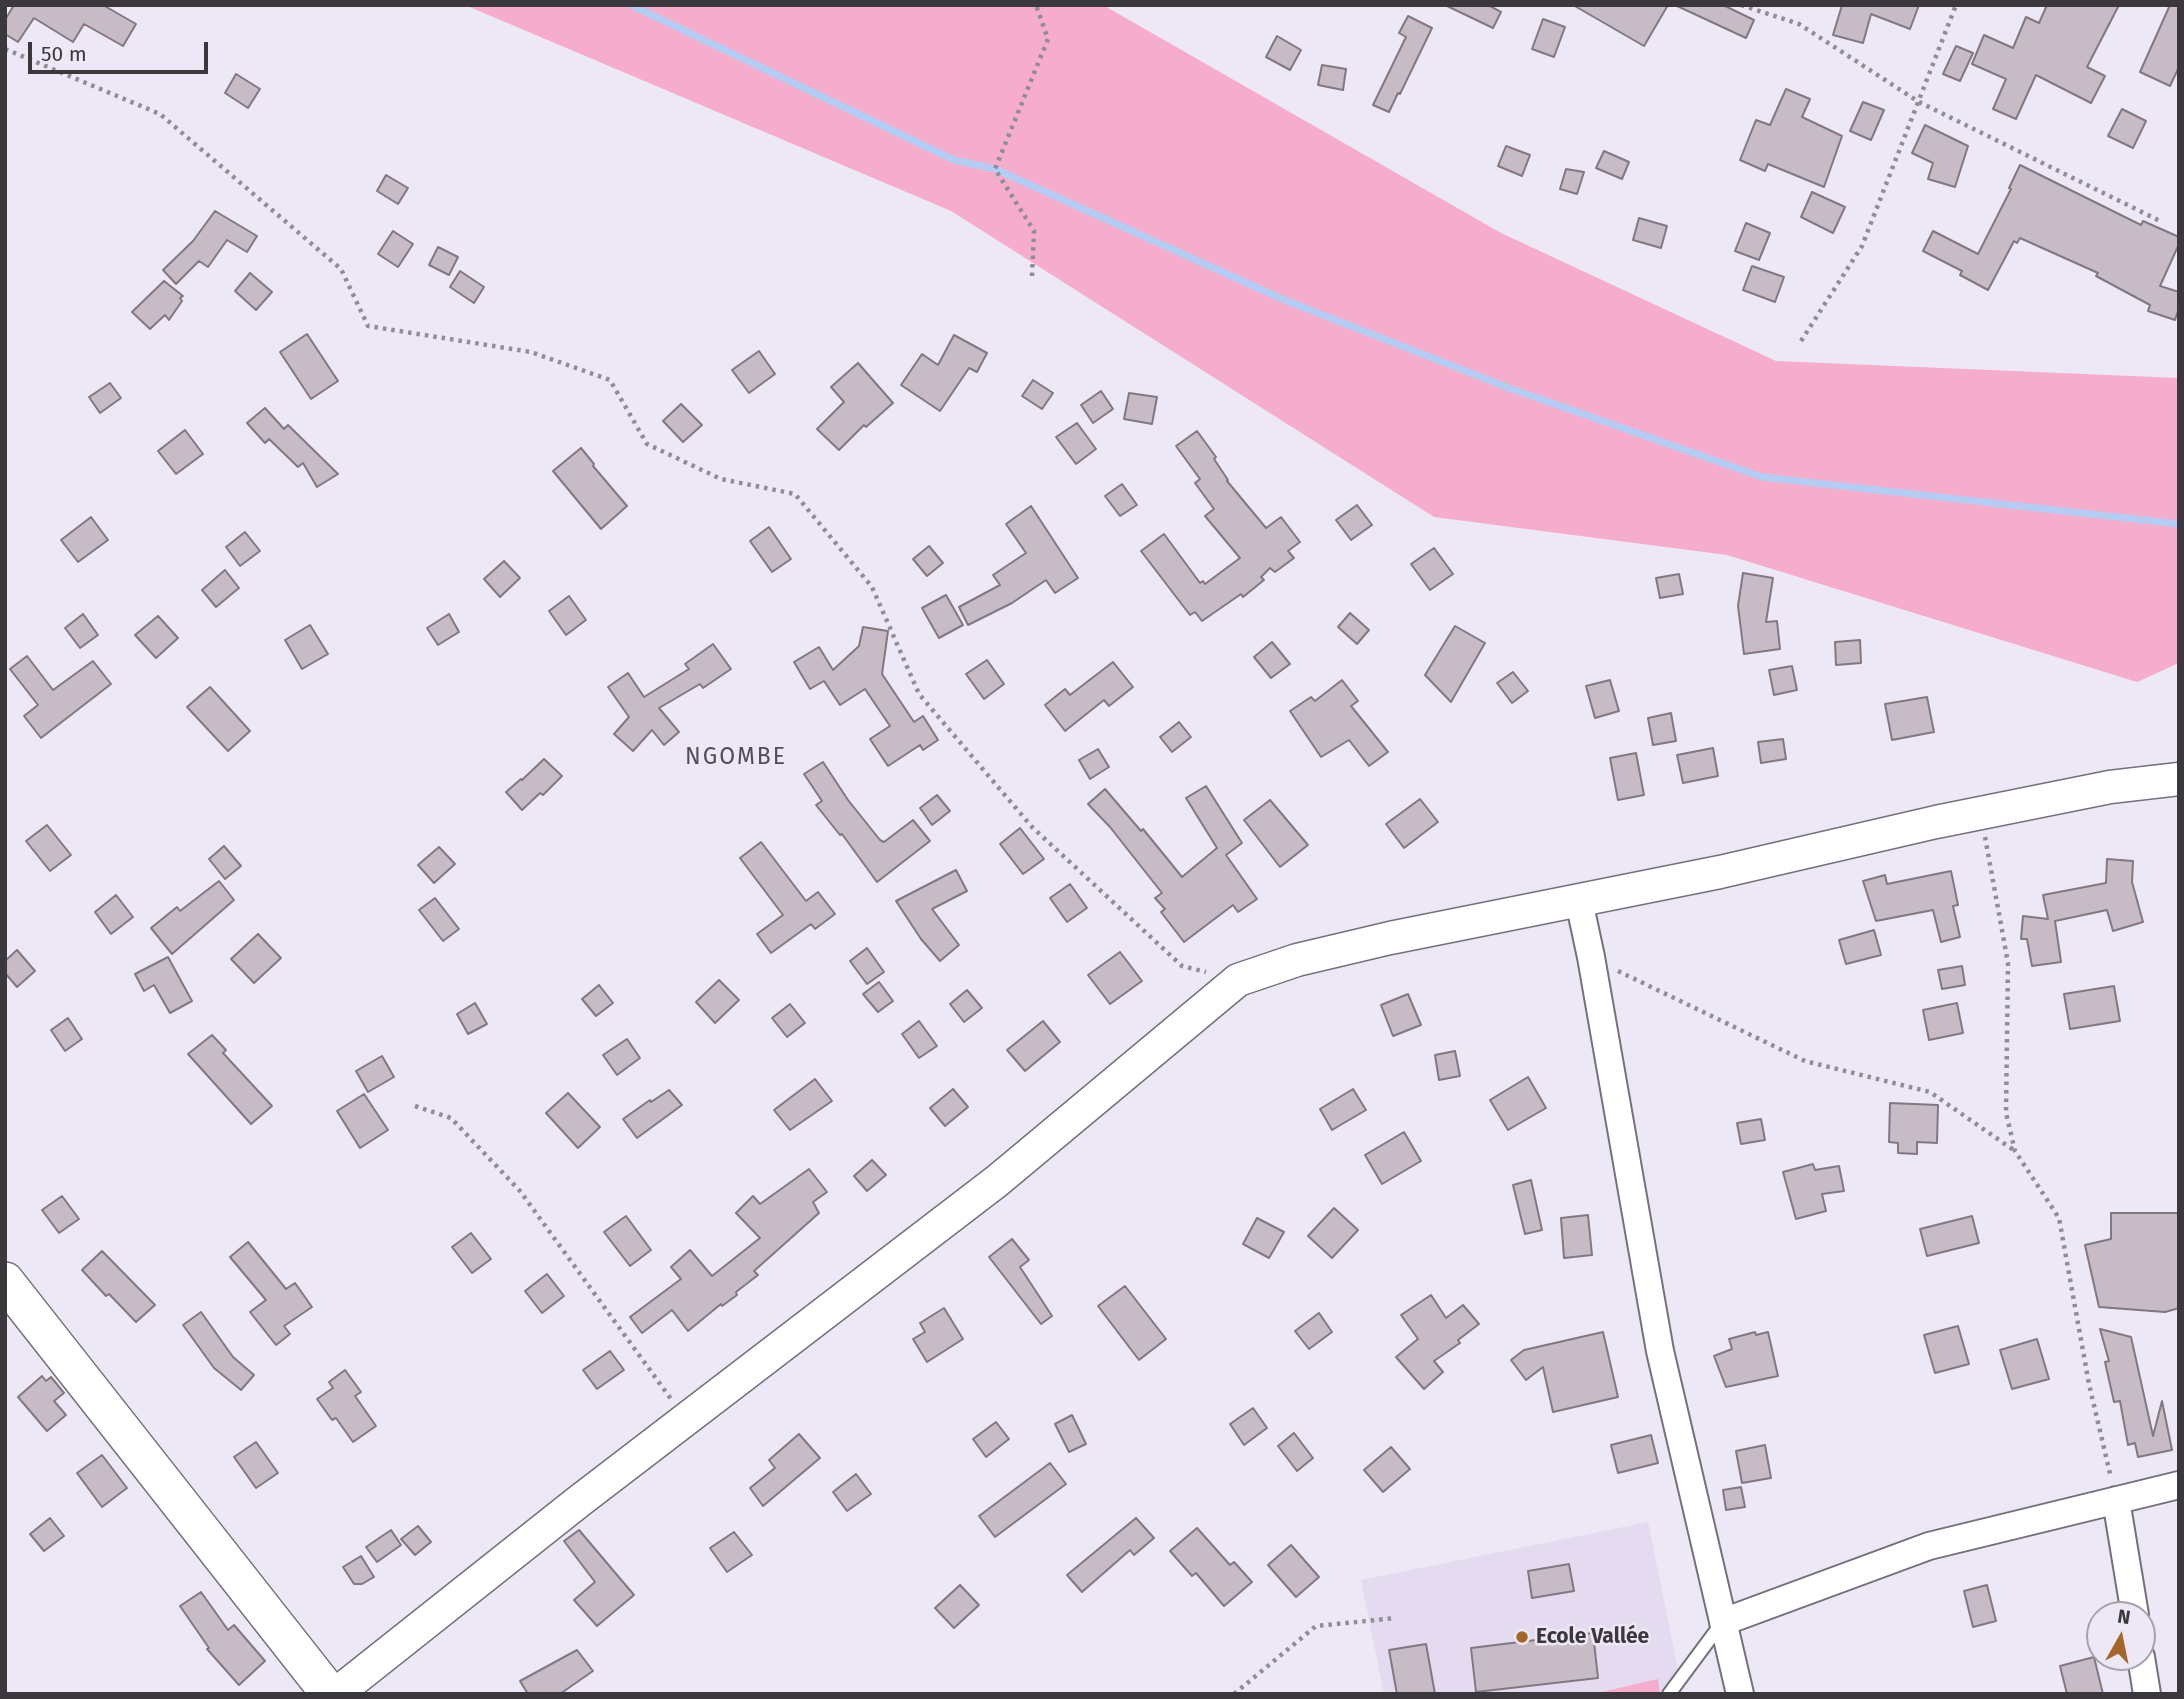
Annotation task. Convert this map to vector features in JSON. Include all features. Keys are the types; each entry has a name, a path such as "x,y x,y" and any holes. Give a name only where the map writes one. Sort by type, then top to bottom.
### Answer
{"main road":[{"path":"5,1281 330,1694"}],"street":[{"path":"336,1694 686,1419 997,1181 1238,980 1297,960 1390,938 1815,852 1981,813 2110,787 2179,779"},
{"path":"1578,901 1591,957 1660,1351 1740,1694"},
{"path":"1723,1622 1929,1546 2179,1485"},
{"path":"2116,1500 2133,1601"},
{"path":"2143,1671 2147,1694"}],"lane":[{"path":"1669,1694 1723,1622"}],"path":[{"path":"1032,276 1034,231 995,169 1048,39 1036,5"},
{"path":"1741,5 1799,24 1919,102 2160,221"},
{"path":"1801,341 1862,246 1956,5"},
{"path":"5,50 160,114 341,269 368,326 531,352 610,380 648,444 721,479 795,494 872,587 919,694 1032,827 1182,966 1238,980"},
{"path":"1981,813 2008,963 2006,1113 2015,1151 2059,1218 2089,1384 2116,1500"},
{"path":"1591,957 1805,1061 1930,1092 2015,1151"},
{"path":"415,1106 451,1118 520,1191 686,1419"},
{"path":"1234,1694 1316,1626 1396,1618"}],"shaded area":[{"path":"465,5 1103,5 1501,233 1776,361 2179,378 2179,663 2137,682 1727,555 1434,517 951,211"},
{"name":"Ecole Vallée","path":"1648,1522 1683,1694 1384,1694 1361,1580"},
{"path":"1658,1679 1660,1694 1593,1694"}],"building":[{"path":"14,5 103,5 136,24 123,46 84,24 73,42 34,18 18,42 5,34 5,20"},
{"path":"1445,5 1488,5 1501,12 1493,28"},
{"path":"1573,5 1668,5 1644,46"},
{"path":"1675,5 1723,5 1754,20 1746,38"},
{"path":"1842,5 1919,5 1910,29 1871,14 1863,43 1833,35"},
{"path":"2047,5 2119,5 2087,67 2105,76 2091,103 2036,75 2016,119 1993,109 2006,79 1972,64 1984,35 2013,48 2026,17 2039,23"},
{"path":"2170,5 2179,5 2179,67 2170,86 2140,72"},
{"path":"1408,16 1432,28 1389,112 1373,105 1406,37 1399,33"},
{"path":"1543,19 1565,27 1554,57 1532,49"},
{"path":"1277,36 1301,50 1290,70 1266,57"},
{"path":"1956,46 1973,53 1960,81 1943,74"},
{"path":"1322,65 1346,69 1343,90 1318,85"},
{"path":"236,74 260,89 248,108 225,93"},
{"path":"1786,89 1810,99 1802,117 1842,136 1824,187 1768,164 1765,171 1740,160 1756,120 1770,125"},
{"path":"1863,102 1884,110 1871,140 1850,131"},
{"path":"2122,109 2146,121 2133,148 2108,136"},
{"path":"1925,125 1968,146 1955,187 1928,179 1933,163 1912,153"},
{"path":"1506,146 1530,155 1522,176 1498,166"},
{"path":"1604,151 1629,162 1622,179 1596,168"},
{"path":"2020,165 2141,225 2143,221 2179,237 2179,244 2160,286 2179,292 2179,308 2175,320 2148,311 2150,305 2096,276 2098,273 2020,238 2017,243 2014,241 1988,290 1960,275 1962,271 1923,251 1933,231 1978,254 2011,189 2009,188"},
{"path":"1566,169 1584,172 1577,194 1560,189"},
{"path":"386,175 408,188 398,204 377,191"},
{"path":"1812,192 1845,207 1833,233 1801,217"},
{"path":"215,211 257,236 247,252 227,240 208,267 199,261 176,284 163,270 193,241"},
{"path":"1639,218 1667,226 1661,248 1633,240"},
{"path":"1746,223 1770,233 1759,260 1735,251"},
{"path":"393,231 413,244 398,267 378,254"},
{"path":"438,247 458,257 449,275 429,265"},
{"path":"1752,266 1784,277 1775,302 1743,290"},
{"path":"460,271 484,287 474,303 450,287"},
{"path":"250,273 272,292 256,310 235,291"},
{"path":"164,281 183,296 180,298 182,301 169,320 165,315 150,329 132,312"},
{"path":"307,334 338,381 311,399 280,352"},
{"path":"954,335 987,353 977,372 969,368 940,411 901,385 922,354 938,365"},
{"path":"759,351 775,374 749,393 732,370"},
{"path":"858,363 893,403 866,427 864,425 839,450 817,429 844,402 831,387"},
{"path":"1033,380 1053,393 1042,409 1022,396"},
{"path":"110,383 121,398 100,413 89,397"},
{"path":"1101,391 1113,409 1093,423 1081,405"},
{"path":"1129,393 1157,397 1152,424 1124,419"},
{"path":"681,404 702,425 683,442 663,421"},
{"path":"265,408 284,429 288,425 338,474 317,487 303,463 298,467 269,439 265,443 247,423"},
{"path":"1077,423 1096,449 1076,464 1056,437"},
{"path":"185,430 203,454 176,474 158,451"},
{"path":"1197,431 1216,457 1214,459 1227,481 1266,528 1281,517 1300,542 1288,551 1294,558 1275,572 1270,568 1261,577 1264,580 1243,597 1241,594 1202,621 1195,612 1190,615 1141,551 1164,534 1200,583 1203,581 1205,584 1240,558 1205,516 1214,509 1195,483 1200,479 1176,446"},
{"path":"581,448 627,506 601,529 553,471"},
{"path":"1122,484 1137,505 1120,516 1105,496"},
{"path":"1357,505 1372,525 1351,540 1336,520"},
{"path":"1031,506 1078,578 1055,593 1046,580 1012,603 968,625 959,607 1000,585 993,575 1026,553 1006,524"},
{"path":"91,517 108,540 78,562 61,540"},
{"path":"769,527 791,559 772,572 750,541"},
{"path":"245,532 260,551 240,566 226,547"},
{"path":"929,546 943,563 927,576 913,559"},
{"path":"1434,548 1453,574 1430,590 1411,564"},
{"path":"504,561 520,578 500,597 484,579"},
{"path":"225,570 239,588 216,607 202,590"},
{"path":"1743,573 1773,578 1766,622 1777,621 1780,649 1744,654 1738,606"},
{"path":"1679,574 1683,594 1660,598 1656,578"},
{"path":"946,595 963,625 939,638 922,608"},
{"path":"569,596 586,620 566,635 549,611"},
{"path":"1350,613 1369,630 1357,644 1338,627"},
{"path":"83,614 98,635 80,648 65,628"},
{"path":"449,614 459,632 438,645 427,628"},
{"path":"158,616 178,638 156,658 135,635"},
{"path":"310,625 328,654 302,669 285,640"},
{"path":"1455,626 1485,643 1451,702 1425,675"},
{"path":"863,627 888,631 882,674 914,722 923,716 938,740 923,750 920,745 888,766 870,739 890,726 865,689 840,705 824,681 810,689 794,662 819,647 833,670 859,646"},
{"path":"1860,640 1861,663 1836,665 1835,642"},
{"path":"1272,642 1290,664 1271,678 1254,657"},
{"path":"713,644 731,669 703,688 700,684 659,708 679,732 664,745 652,730 633,751 614,734 629,717 608,687 628,673 644,697 689,669 685,664"},
{"path":"27,656 53,690 93,661 111,684 41,738 24,716 38,705 10,669"},
{"path":"987,660 1004,684 984,699 966,674"},
{"path":"1113,662 1133,687 1109,706 1104,700 1065,731 1045,705 1065,689 1070,695"},
{"path":"1792,666 1797,690 1774,695 1769,670"},
{"path":"1513,672 1528,691 1512,703 1497,683"},
{"path":"1342,680 1358,701 1351,706 1388,752 1369,766 1349,740 1321,757 1290,711 1311,697 1315,701"},
{"path":"1610,680 1619,711 1595,718 1586,686"},
{"path":"210,687 250,731 228,751 187,707"},
{"path":"1927,697 1934,732 1892,740 1885,704"},
{"path":"1671,713 1676,741 1653,745 1648,718"},
{"path":"1179,722 1191,737 1172,752 1160,737"},
{"path":"1783,739 1786,759 1761,763 1758,742"},
{"path":"1713,748 1718,776 1683,783 1677,755"},
{"path":"1098,749 1109,767 1090,779 1079,760"},
{"path":"1636,753 1644,795 1618,800 1610,758"},
{"path":"544,759 562,776 543,795 540,793 522,810 506,792"},
{"path":"823,762 848,800 880,840 884,842 913,820 930,841 877,882 842,834 840,835 816,805 822,801 804,774"},
{"path":"1206,786 1242,843 1226,855 1257,899 1238,912 1233,905 1184,942 1161,912 1165,909 1155,898 1162,893 1110,827 1088,804 1105,789 1141,831 1143,829 1182,877 1217,848 1186,798"},
{"path":"937,795 950,811 932,825 920,808"},
{"path":"1420,799 1438,822 1404,848 1386,824"},
{"path":"1270,800 1308,845 1280,867 1244,820"},
{"path":"47,825 71,855 50,871 26,841"},
{"path":"1020,828 1044,859 1023,874 1000,844"},
{"path":"761,842 806,901 818,892 835,914 815,929 811,924 771,953 757,934 783,915 740,858"},
{"path":"224,846 241,866 225,879 209,859"},
{"path":"439,847 455,864 434,883 418,865"},
{"path":"2107,859 2133,861 2132,882 2143,922 2113,931 2107,910 2055,921 2061,962 2032,966 2027,939 2021,939 2023,916 2048,919 2043,895 2106,883"},
{"path":"956,870 967,891 932,909 959,945 940,961 921,939 896,901"},
{"path":"1951,871 1958,905 1953,906 1960,937 1941,942 1933,910 1876,921 1863,881 1885,875 1887,884"},
{"path":"219,881 234,900 172,954 151,928 177,907 180,911"},
{"path":"1070,884 1087,908 1067,922 1050,898"},
{"path":"116,895 133,917 111,934 95,912"},
{"path":"435,898 459,929 443,941 419,910"},
{"path":"1874,930 1881,955 1846,964 1839,940"},
{"path":"258,934 281,958 254,983 231,959"},
{"path":"867,948 884,972 867,984 850,961"},
{"path":"17,950 35,971 17,987 5,973 5,961"},
{"path":"1120,952 1142,981 1110,1004 1088,975"},
{"path":"168,957 192,1001 170,1013 154,985 144,991 135,974"},
{"path":"1962,966 1965,985 1942,989 1938,970"},
{"path":"719,980 739,1000 715,1023 696,1002"},
{"path":"879,982 893,1001 878,1012 863,994"},
{"path":"599,985 613,1003 596,1016 582,999"},
{"path":"2114,986 2120,1021 2070,1029 2064,994"},
{"path":"967,990 982,1008 964,1022 950,1004"},
{"path":"1408,994 1421,1025 1393,1036 1381,1005"},
{"path":"475,1003 487,1024 468,1034 457,1014"},
{"path":"1957,1003 1963,1033 1929,1040 1923,1010"},
{"path":"790,1004 805,1023 787,1037 772,1018"},
{"path":"68,1018 82,1039 65,1051 51,1030"},
{"path":"919,1021 937,1046 919,1058 902,1034"},
{"path":"1043,1021 1060,1042 1025,1071 1007,1050"},
{"path":"212,1035 226,1050 223,1053 272,1106 251,1124 188,1054"},
{"path":"627,1039 640,1058 617,1075 603,1055"},
{"path":"1455,1051 1460,1076 1439,1080 1435,1055"},
{"path":"382,1056 394,1077 368,1092 356,1071"},
{"path":"1528,1077 1546,1108 1508,1130 1490,1100"},
{"path":"815,1079 832,1101 790,1130 774,1110"},
{"path":"953,1089 968,1107 945,1126 930,1108"},
{"path":"1353,1089 1366,1110 1332,1130 1320,1109"},
{"path":"669,1090 682,1105 637,1138 623,1119"},
{"path":"568,1093 600,1127 578,1148 546,1113"},
{"path":"364,1094 388,1130 360,1148 337,1111"},
{"path":"1890,1103 1938,1105 1937,1143 1917,1142 1917,1154 1898,1153 1898,1143 1889,1142"},
{"path":"1761,1119 1765,1140 1741,1144 1737,1123"},
{"path":"1404,1132 1421,1161 1382,1184 1365,1155"},
{"path":"872,1160 886,1175 867,1191 854,1176"},
{"path":"1813,1164 1815,1170 1839,1166 1844,1191 1822,1194 1826,1211 1796,1219 1783,1172"},
{"path":"809,1169 827,1192 813,1202 819,1213 754,1271 758,1275 736,1292 737,1295 722,1306 721,1304 688,1331 672,1310 642,1333 630,1317 681,1279 671,1267 690,1250 712,1276 760,1238 736,1213 753,1196 760,1204"},
{"path":"1531,1180 1542,1230 1525,1234 1513,1185"},
{"path":"62,1196 79,1219 59,1233 42,1210"},
{"path":"1334,1208 1358,1230 1332,1258 1308,1236"},
{"path":"2111,1213 2179,1213 2179,1308 2165,1312 2099,1307 2085,1245 2111,1239"},
{"path":"1588,1215 1592,1255 1564,1258 1561,1218"},
{"path":"626,1216 651,1250 630,1266 604,1232"},
{"path":"1972,1216 1979,1243 1927,1256 1920,1229"},
{"path":"1257,1218 1284,1232 1269,1258 1243,1244"},
{"path":"471,1233 491,1259 472,1273 452,1247"},
{"path":"1012,1239 1029,1260 1020,1267 1052,1316 1041,1324 989,1257"},
{"path":"248,1242 286,1289 295,1283 312,1307 284,1326 290,1334 276,1345 250,1312 266,1300 230,1257"},
{"path":"102,1251 155,1305 136,1322 82,1270"},
{"path":"547,1274 564,1296 542,1313 525,1291"},
{"path":"1125,1286 1166,1339 1139,1360 1098,1306"},
{"path":"1431,1295 1446,1318 1463,1305 1479,1324 1458,1340 1460,1343 1434,1361 1443,1372 1424,1389 1396,1357 1418,1339 1401,1315"},
{"path":"944,1308 963,1339 927,1362 913,1339 925,1332 920,1323"},
{"path":"201,1312 233,1357 254,1375 241,1390 214,1368 183,1325"},
{"path":"1319,1313 1332,1332 1309,1349 1295,1331"},
{"path":"1958,1326 1969,1364 1935,1373 1924,1335"},
{"path":"2100,1329 2131,1337 2153,1436 2162,1401 2172,1450 2138,1457 2135,1443 2128,1445 2120,1401 2114,1402 2105,1362 2109,1361"},
{"path":"1603,1332 1618,1397 1553,1412 1543,1367 1526,1380 1511,1360 1524,1350"},
{"path":"1755,1332 1756,1335 1768,1332 1778,1376 1726,1387 1714,1356 1732,1349 1729,1339"},
{"path":"2037,1339 2049,1379 2012,1389 2000,1350"},
{"path":"610,1351 624,1370 597,1389 583,1370"},
{"path":"345,1370 361,1392 355,1396 376,1426 353,1442 336,1418 332,1420 317,1399 333,1388 329,1382"},
{"path":"42,1376 46,1381 51,1377 64,1393 54,1401 66,1415 47,1431 18,1397"},
{"path":"1253,1408 1267,1428 1244,1445 1230,1424"},
{"path":"1072,1415 1086,1444 1069,1452 1055,1424"},
{"path":"996,1422 1009,1439 986,1457 973,1439"},
{"path":"1294,1433 1313,1458 1297,1471 1278,1446"},
{"path":"799,1434 820,1458 763,1506 750,1488 775,1468 769,1460"},
{"path":"1651,1435 1658,1463 1618,1473 1611,1445"},
{"path":"256,1442 278,1473 256,1488 234,1457"},
{"path":"1765,1445 1771,1478 1742,1483 1736,1451"},
{"path":"1391,1447 1410,1469 1383,1492 1364,1470"},
{"path":"102,1455 127,1488 102,1507 77,1473"},
{"path":"1050,1463 1066,1484 995,1537 979,1516"},
{"path":"856,1474 871,1494 847,1511 833,1492"},
{"path":"1741,1487 1745,1507 1726,1510 1723,1490"},
{"path":"50,1518 64,1536 44,1551 30,1534"},
{"path":"1136,1518 1154,1538 1134,1555 1130,1550 1082,1592 1067,1575"},
{"path":"418,1526 431,1542 415,1555 401,1539"},
{"path":"1197,1528 1230,1565 1234,1562 1252,1582 1224,1606 1196,1573 1192,1576 1170,1551"},
{"path":"391,1530 401,1545 377,1562 366,1547"},
{"path":"579,1530 634,1595 597,1626 574,1600 595,1582 564,1541"},
{"path":"734,1532 752,1555 727,1572 710,1548"},
{"path":"1291,1545 1319,1577 1296,1597 1268,1565"},
{"path":"361,1556 374,1577 362,1584 354,1584 343,1567"},
{"path":"1569,1564 1574,1591 1532,1598 1528,1571"},
{"path":"960,1585 979,1605 954,1628 935,1608"},
{"path":"1987,1585 1996,1621 1973,1627 1964,1591"},
{"path":"201,1592 228,1630 234,1625 265,1661 239,1685 207,1649 209,1648 180,1606"},
{"path":"1593,1633 1598,1678 1476,1692 1471,1648"},
{"path":"1426,1644 1435,1694 1397,1694 1389,1650"},
{"path":"577,1650 593,1671 560,1694 528,1694 520,1681"},
{"path":"2086,1659 2086,1671 2097,1671 2103,1694 2067,1694 2060,1666"}],"waterway":[{"path":"631,5 954,160 995,169 1282,299 1509,388 1762,477 2179,524"}],"place":[{"name":"Ecole Vallée","path":"1522,1637"}],"district":[{"name":"NGOMBE","path":"736,758"}]}
